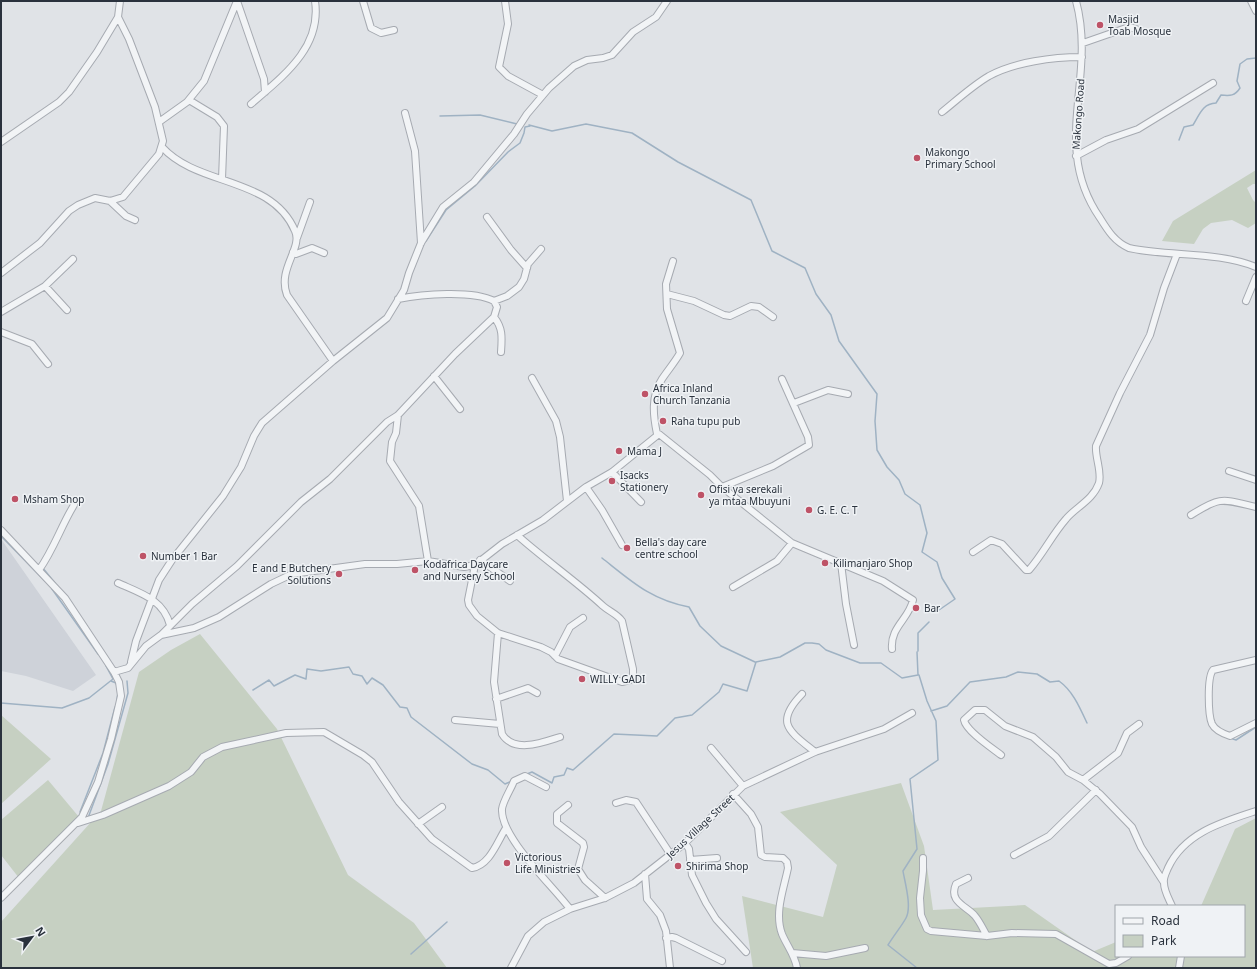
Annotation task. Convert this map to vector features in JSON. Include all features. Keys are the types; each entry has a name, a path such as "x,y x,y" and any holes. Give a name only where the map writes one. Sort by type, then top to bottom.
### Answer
{"street":[{"path":"1,142 59,102 69,92 97,52 118,17 120,1"},
{"path":"159,122 189,100 210,70 220,39 237,1"},
{"path":"237,1 264,79 265,92"},
{"path":"251,104 291,70 301,56 308,42 315,19 315,1"},
{"path":"363,1 371,28 381,33 394,30"},
{"path":"505,1 508,24 499,67 508,76 543,95"},
{"name":"Makongo Road","path":"1076,1 1082,28 1083,43 1075,135 1076,156 1077,167 1095,211 1115,239 1129,248 1227,259 1246,262 1256,267"},
{"path":"1251,1 1256,11"},
{"path":"130,666 136,641 159,580 172,560 187,543 234,480 254,436 262,423 333,361 387,318 404,290 421,243 443,207 474,182 543,95 574,66 587,60 612,55 633,32 656,17 665,2"},
{"path":"1,273 40,243 69,211 78,205 95,198 110,201 118,199 128,192 159,154 162,147 162,134 159,122 131,45 118,17"},
{"path":"1083,43 1129,28 1136,29"},
{"path":"942,112 977,84 1000,71 1042,60 1082,57"},
{"path":"1076,156 1106,140 1138,129 1213,83"},
{"path":"189,100 217,117 224,126 222,179"},
{"path":"405,113 413,136 415,151 421,243"},
{"path":"162,147 175,159 188,166 249,189 274,203 289,220 297,238"},
{"path":"110,201 126,216 135,220"},
{"path":"310,202 286,268 284,288 287,295 333,361"},
{"path":"487,217 511,250 527,268"},
{"path":"293,252 296,254 312,248 324,253"},
{"path":"494,301 507,296 519,287 524,279 528,264 541,248"},
{"path":"973,552 990,540 997,542 1002,544 1026,570 1029,570 1048,548 1065,520 1094,494 1099,477 1096,446 1120,393 1150,335 1164,288 1178,254"},
{"path":"1,312 45,286 72,259"},
{"path":"657,434 653,412 655,395 662,379 680,352 667,309 667,278 673,261"},
{"path":"1246,301 1256,277"},
{"path":"45,286 67,310"},
{"path":"114,672 125,670 130,666 146,646 161,635 208,589 237,566 301,502 330,479 387,422 398,415 434,376 494,317 497,307 494,301 483,296 431,294 398,299"},
{"path":"667,294 685,298 724,315 730,316 751,306 759,306 773,317"},
{"path":"494,317 499,323 502,333 501,352"},
{"path":"1,332 32,344 48,364"},
{"path":"434,376 460,409"},
{"path":"532,378 556,421 560,437 567,501"},
{"path":"722,487 773,466 809,445 808,437 782,379"},
{"path":"794,403 828,390 848,394"},
{"path":"398,415 390,460 419,506 428,561"},
{"path":"161,635 194,628 219,617 271,584 292,574 346,566 428,561 464,567 475,565 517,535 543,520 586,487 632,458 657,434"},
{"path":"657,434 667,438 722,487 792,543 883,581 913,600 912,607 892,635 892,649"},
{"path":"1229,471 1256,480"},
{"path":"612,472 641,502"},
{"path":"586,487 602,510 622,545"},
{"path":"1191,515 1212,502 1221,500 1256,507"},
{"path":"39,570 58,539 60,530 74,504"},
{"path":"1,530 65,598 114,672 119,682 121,696 111,739 98,782 78,823 1,898"},
{"path":"475,565 469,605 477,616 498,633 541,647 560,660 622,682 630,680 633,674 620,617 606,608 564,572 528,546 517,535"},
{"path":"733,587 777,561 792,543"},
{"path":"480,560 510,581"},
{"path":"841,563 846,604 854,645"},
{"path":"118,583 152,598 164,610 170,625"},
{"path":"555,656 570,628 583,618"},
{"path":"498,633 494,666 496,699 504,738 516,744 536,744 560,737"},
{"path":"1256,660 1213,670 1209,680 1211,717 1215,728 1230,736 1256,723"},
{"path":"496,699 528,688 536,693"},
{"path":"802,694 789,708 787,723 796,738 815,752"},
{"path":"1001,755 969,730 965,724 964,720 975,710 985,710 1004,726 1034,737 1056,757 1068,772 1083,780 1096,790 1132,827 1144,853 1163,881 1167,896 1172,905"},
{"name":"Jesus Village Street","path":"511,968 516,956 534,930 544,922 570,909 605,898 634,883 685,843 733,794 743,786 815,752 884,729 912,713"},
{"path":"455,720 500,724"},
{"path":"1083,780 1118,753 1127,733 1139,724"},
{"path":"78,823 103,815 169,786 191,772 203,757 222,747 286,733 324,732 372,762 399,802 432,839 472,868 480,866 486,862 506,828"},
{"path":"711,748 743,786"},
{"path":"546,787 525,776 514,781 502,809 506,828 521,852 570,909"},
{"path":"1014,855 1049,836 1096,790"},
{"path":"733,794 751,814 758,827 761,855 765,857 782,858 788,863 779,915 782,934 792,953 797,968"},
{"path":"616,803 626,800 636,802 671,855"},
{"path":"568,805 557,814 557,823 583,843 584,847 578,869 585,880 605,898"},
{"path":"418,824 442,808"},
{"path":"1163,881 1172,859 1198,834 1207,829 1256,811"},
{"path":"685,843 689,849 692,875 708,907 716,919 746,952"},
{"path":"690,860 717,858"},
{"path":"923,858 920,909 923,924 931,931 987,936 1012,933 1056,934 1109,964 1116,963 1126,957"},
{"path":"645,874 648,898 660,915 666,931 670,968"},
{"path":"968,878 956,884 955,896 961,906 976,917 987,936"},
{"path":"666,938 676,938 722,961"},
{"path":"792,953 826,956 865,948"},
{"path":"1178,968 1181,957"}],"shaded area":[{"path":"1,539 96,675 73,691 26,676 1,671"}],"green space":[{"path":"1256,170 1256,184 1253,184 1247,188 1256,203 1256,223 1248,228 1232,220 1211,223 1203,229 1194,244 1162,241 1173,221"},
{"path":"200,634 277,729 348,875 414,923 447,968 1,968 1,922 101,811 139,672 171,650"},
{"path":"1,715 51,759 1,804"},
{"path":"48,780 79,817 19,878 1,855 1,820"},
{"path":"901,783 924,846 933,910 1025,905 1092,952 1115,942 1115,957 1245,957 1245,905 1201,905 1235,829 1256,818 1256,968 753,968 742,896 823,917 837,865 780,812"}],"waterway":[{"path":"1179,140 1184,127 1193,125 1207,105 1216,103 1221,95 1232,95 1238,91 1240,88 1237,81 1240,64 1247,59 1256,58"},
{"path":"440,116 480,115 517,124"},
{"path":"529,125 552,131 586,124 632,133 678,162 751,200 772,251 805,268 816,294 831,315 839,341 877,394 875,421 877,450 887,467 899,480 905,494 920,505 927,533 922,552 937,562 942,578 955,599 939,610"},
{"path":"426,241 446,210 475,186 508,152 520,143 525,127 530,126"},
{"path":"1,536 45,581"},
{"path":"602,558 632,582 652,594 663,600 689,607 700,626 721,646 755,662"},
{"path":"42,567 55,583"},
{"path":"52,589 98,654"},
{"path":"918,651 918,633 929,622"},
{"path":"527,774 532,772 552,783 554,777 564,775 567,768 573,770 614,734 657,736 675,718 692,715 719,692 723,684 747,691 756,662 780,657 805,643 819,644 826,650 860,663 881,663 902,678 918,675 917,652"},
{"path":"1,703 62,708 89,698 113,679 106,666"},
{"path":"253,690 269,680 274,686 295,675 306,679 307,669 321,671 349,667 353,674 362,676 367,684 372,678 383,685 400,707 407,708 411,717 472,764 488,770 505,784 512,781"},
{"path":"931,711 947,706 970,682 1006,677 1018,672 1037,674 1050,682 1059,681 1072,695 1087,723"},
{"path":"917,968 888,945 908,913 908,895 903,871 917,849 910,779 938,760 936,721 927,701 919,675"},
{"path":"111,681 116,683 117,686"},
{"path":"88,818 108,764 128,693 127,681"},
{"path":"117,700 118,692"},
{"path":"80,812 103,753 115,707"},
{"path":"1230,738 1236,740 1256,727"},
{"path":"411,954 447,922"}],"place":[{"name":"Masjid Toab Mosque","path":"1100,25"},
{"name":"Makongo Primary School","path":"917,158"},
{"name":"Africa Inland Church Tanzania","path":"645,394"},
{"name":"Raha tupu pub","path":"663,421"},
{"name":"Mama J","path":"619,451"},
{"name":"Isacks Stationery","path":"612,481"},
{"name":"Ofisi ya serekali ya mtaa Mbuyuni","path":"701,495"},
{"name":"Msham Shop","path":"15,499"},
{"name":"G. E. C. T","path":"809,510"},
{"name":"Bella's day care centre school","path":"627,548"},
{"name":"Number 1 Bar","path":"143,556"},
{"name":"Kilimanjaro Shop","path":"825,563"},
{"name":"Kodafrica Daycare and Nursery School","path":"415,570"},
{"name":"E and E Butchery Solutions","path":"339,574"},
{"name":"Bar","path":"916,608"},
{"name":"WILLY GADI","path":"582,679"},
{"name":"Victorious Life Ministries","path":"507,863"},
{"name":"Shirima Shop","path":"678,866"}]}
